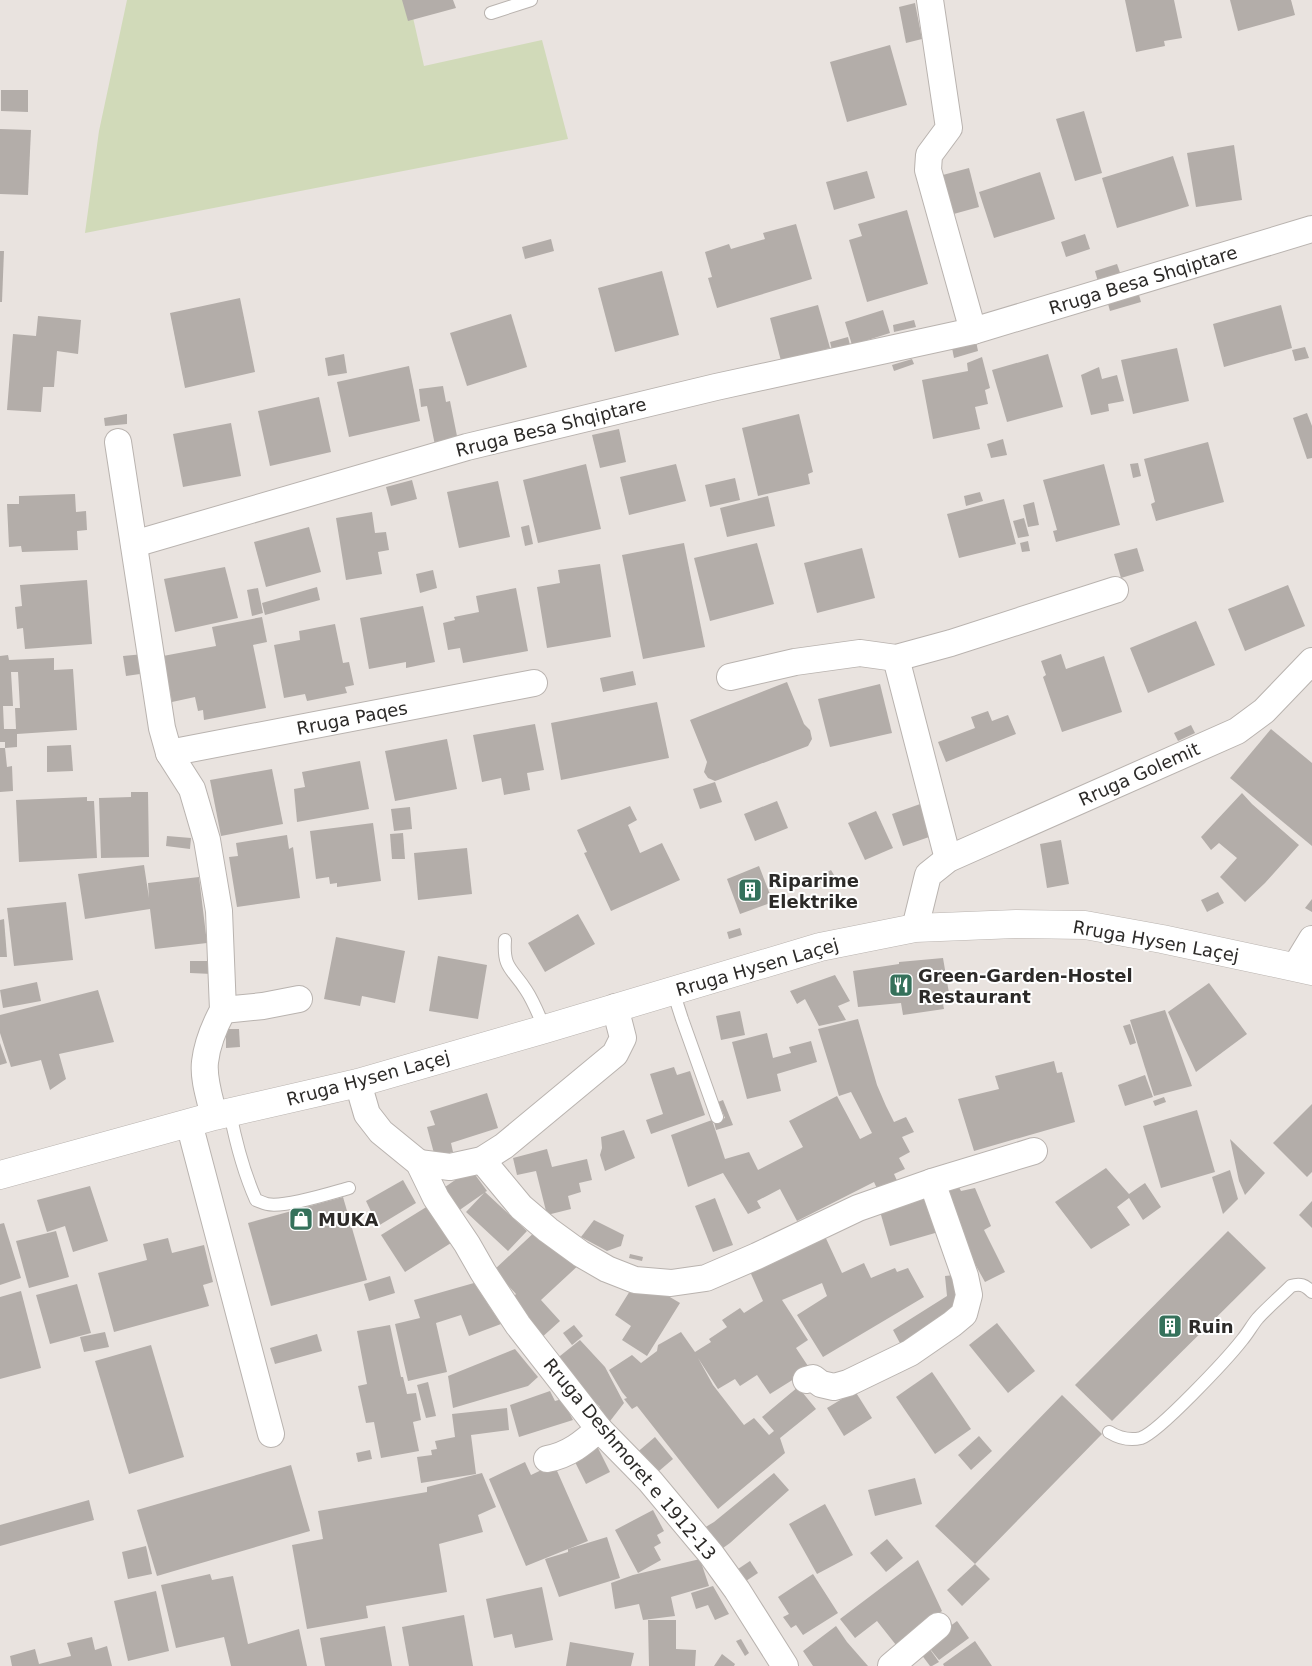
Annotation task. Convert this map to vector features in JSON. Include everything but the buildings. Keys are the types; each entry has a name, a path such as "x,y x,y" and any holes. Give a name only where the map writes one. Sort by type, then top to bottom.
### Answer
{"main road":[{"name":"Rruga Hysen Laçej","path":"0,1175 211,1118 358,1082 545,1029 820,947 915,928 1016,924 1085,925 1162,939 1303,969"}],"street":[{"path":"930,0 949,128 929,155 928,170 973,331"},
{"name":"Rruga Besa Shqiptare","path":"134,544 467,447 716,386 973,331 1312,229"},
{"path":"118,442 162,728 170,753 192,789 207,840 219,910 223,1010 216,1024 205,1062 211,1118 271,1434"},
{"path":"730,677 795,662 860,653 896,658 951,643 1115,590"},
{"path":"896,658 948,859"},
{"name":"Rruga Golemit","path":"915,928 928,875 948,859 1236,731 1264,711 1312,661"},
{"name":"Rruga Paqes","path":"170,753 534,682"},
{"path":"1303,969 1312,939"},
{"path":"223,1010 263,1006 299,999"},
{"path":"419,1163 450,1167 482,1160 504,1146 615,1054 623,1038 615,1007"},
{"name":"Rruga Deshmoret e 1912-13","path":"358,1082 366,1114 381,1132 419,1163 436,1198 468,1244 483,1272 518,1325 599,1429 650,1481 711,1554 737,1590 785,1666"},
{"path":"482,1160 521,1207 581,1254 606,1269 634,1280 671,1283 706,1278 858,1208 932,1182 1034,1151"},
{"path":"806,1380 813,1378 821,1384 834,1387 848,1384 910,1353 964,1314 968,1295 965,1276 932,1182"},
{"path":"547,1459 560,1456 575,1449 599,1429"},
{"path":"891,1666 938,1626"}],"lane":[{"path":"491,13 531,0"},
{"path":"505,940 504,955 508,967 526,990 545,1029"},
{"path":"673,990 717,1117"},
{"path":"211,1118 236,1145 246,1177 256,1200 268,1204 286,1203 327,1195 349,1188"},
{"path":"1109,1432 1129,1440 1143,1437 1156,1429 1216,1369 1242,1340 1257,1319 1291,1286 1298,1284 1306,1286 1312,1292"}],"green space":[{"path":"127,0 409,0 424,66 542,40 568,139 85,233 99,131"}],"place":[{"name":"Riparime Elektrike","path":"750,890"},
{"name":"Green-Garden-Hostel Restaurant","path":"901,985"},
{"name":"MUKA","path":"301,1219"},
{"name":"Ruin","path":"1170,1326"}]}
